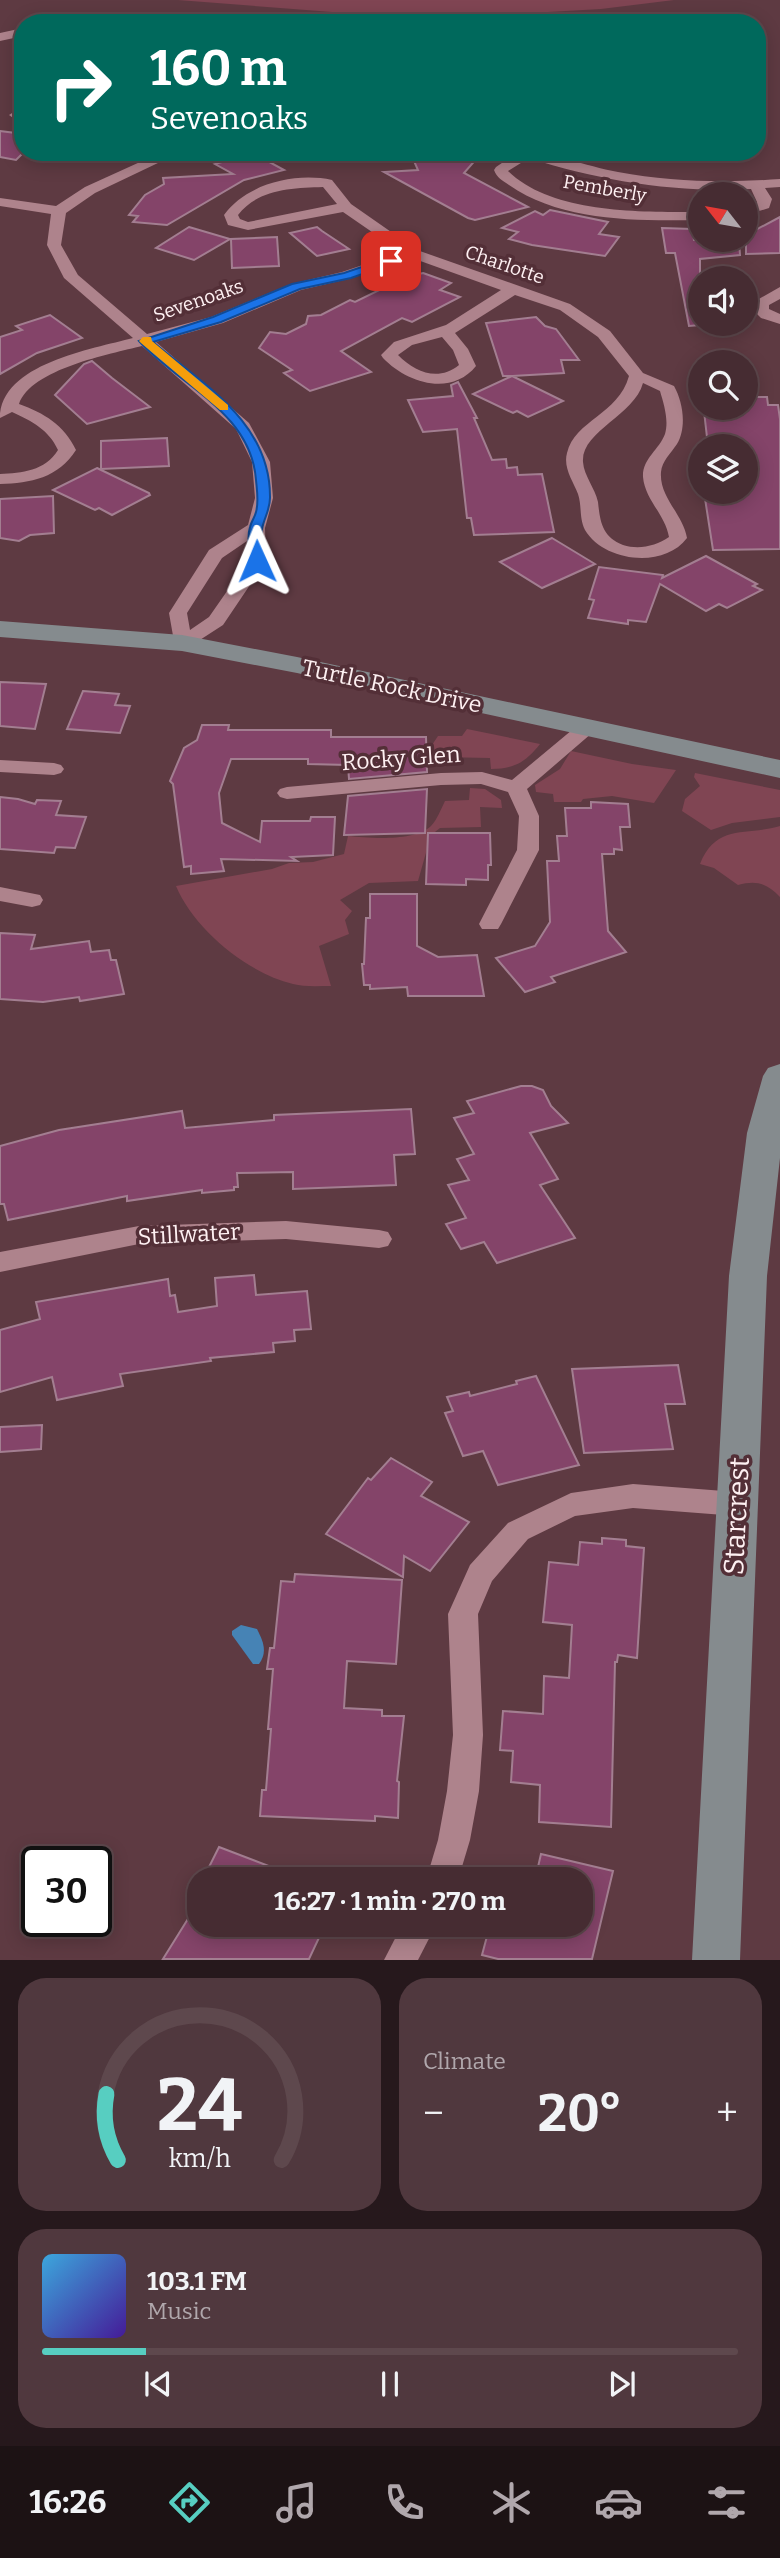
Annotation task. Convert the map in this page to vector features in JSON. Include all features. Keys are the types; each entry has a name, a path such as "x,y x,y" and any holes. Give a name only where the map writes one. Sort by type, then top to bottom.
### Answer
{"street":[{"path":"0,202 59,211 90,190 154,161"},
{"name":"Pemberly","path":"512,161 501,170 502,174 543,196 619,214 688,216"},
{"path":"554,161 592,172 688,184"},
{"name":"Charlotte","path":"346,207 248,226 233,222 232,215 241,204 259,194 298,183 327,183 346,207 412,253 565,307 604,334 637,376 659,383 668,390 674,421 672,438 652,467 651,480 678,526 678,538 668,547 648,553 628,552 603,542 594,530 589,515 589,501 574,464 576,449 587,435 628,402 635,389 637,376"},
{"path":"758,185 780,183"},
{"path":"758,189 765,199 764,205 758,207"},
{"path":"59,211 54,245 72,278 222,405 243,427 261,462 264,498 256,528 257,561 216,621 182,643 178,613 215,554 256,528"},
{"name":"Sevenoaks","path":"0,479 41,473 60,464 66,450 62,438 35,415 5,410 14,394 45,371 71,360 217,320 296,287 347,275 412,253"},
{"path":"445,331 513,289"},
{"path":"780,292 762,303 761,310 780,319"},
{"name":"Turtle Rock Drive","path":"0,629 125,636 182,643 780,769"},
{"path":"491,924 528,850 529,816 516,788 585,729"},
{"path":"0,766 54,769"},
{"name":"Rocky Glen","path":"287,793 441,779 482,778 516,788"},
{"path":"0,894 32,900"},
{"name":"Starcrest","path":"716,1959 748,1276 765,1133 780,1076"},
{"name":"Stillwater","path":"0,1262 139,1235 286,1230 379,1240"},
{"path":"446,1867 464,1791 468,1735 463,1614 480,1574 518,1531 571,1505 633,1496 737,1504"},
{"path":"400,1959 413,1937"}],"shaded area":[{"path":"178,0 674,0 601,9 512,14 359,14"},
{"path":"467,729 540,744 530,756 506,768 491,769 490,758 440,757 438,764 426,764 427,758 432,756 432,745 438,736 462,736"},
{"path":"571,751 676,770 654,803 612,796 583,799 581,802 554,802 553,794 536,792 535,785 560,769"},
{"path":"695,773 780,790 780,817 732,823 711,830 682,811 685,799 700,786 694,777"},
{"path":"470,788 485,789 501,800 502,808 480,807 481,827 440,828 431,835 418,881 369,883 340,900 352,911 345,920 349,934 319,946 331,986 293,984 258,970 224,947 209,933 195,918 176,886 344,854 348,836 391,838 414,835 431,826 445,801 469,800"},
{"path":"780,826 780,897 766,886 756,883 738,885 714,868 700,864 715,842 724,837"}],"water":[{"path":"241,1625 257,1629 259,1633 264,1651 259,1664 253,1664 232,1635 232,1631"}],"building":[{"path":"0,131 14,133 14,160 0,157"},
{"path":"225,161 268,161 284,170 244,180 167,225 133,222 138,216 129,215 145,195 164,184 163,178 233,174 215,164"},
{"path":"414,161 475,161 464,173 528,207 475,220 384,172 418,170"},
{"path":"550,210 608,222 599,234 619,237 605,256 509,239 518,232 502,228 535,211 543,215"},
{"path":"780,217 780,253 746,254 758,252 758,229"},
{"path":"189,227 230,239 194,260 156,248"},
{"path":"317,227 349,249 317,256 290,233"},
{"path":"662,228 688,229 688,252 740,252 740,255 700,259 700,266 688,266 688,321 675,253 666,253"},
{"path":"277,237 279,266 232,268 231,239"},
{"path":"423,273 451,283 440,290 460,297 412,322 402,318 341,351 371,372 310,391 284,373 292,370 259,348 270,332 286,334 306,324 308,316 321,315 350,300 355,302 406,277"},
{"path":"50,315 82,338 37,353 0,374 0,337 22,330 16,326"},
{"path":"536,317 545,326 556,329 579,360 561,360 564,373 503,376 486,323"},
{"path":"92,361 150,407 87,424 55,395 84,364"},
{"path":"512,376 563,401 528,417 473,394"},
{"path":"458,382 477,418 474,418 492,460 506,459 507,468 517,467 518,475 542,474 554,532 474,535 471,518 467,518 457,429 423,432 408,400 453,396 451,385"},
{"path":"758,397 767,397 768,405 778,405 780,549 713,550 706,504 758,504 758,434 707,434 705,420 758,420"},
{"path":"167,438 169,466 101,469 101,441"},
{"path":"97,468 150,495 112,515 53,490"},
{"path":"53,496 54,533 30,535 19,541 0,538 0,499"},
{"path":"552,538 595,564 542,588 500,562"},
{"path":"706,556 757,584 753,586 762,590 727,608 719,604 706,611 660,584 646,622 628,620 628,624 588,618 594,600 589,599 599,567 663,575 662,578"},
{"path":"0,682 46,684 35,729 0,726"},
{"path":"83,691 119,694 115,705 130,706 120,733 67,729"},
{"path":"202,725 229,725 228,730 331,730 331,737 426,737 427,772 349,779 348,765 308,764 308,759 231,759 219,793 222,823 260,842 262,821 310,821 311,817 335,817 333,855 291,857 297,861 221,859 224,871 191,874 191,866 184,867 173,784 170,781 184,748 197,740"},
{"path":"427,789 425,833 344,835 348,796"},
{"path":"0,797 35,804 37,800 61,801 56,815 86,817 75,848 56,847 54,853 0,849"},
{"path":"591,802 628,804 630,827 620,827 622,850 614,849 614,854 602,854 608,931 626,952 551,977 555,982 525,992 496,958 535,946 550,922 547,861 559,861 557,836 567,836 565,808 591,808"},
{"path":"428,833 490,833 491,865 488,865 488,880 466,879 466,885 426,884"},
{"path":"370,894 417,894 417,946 438,957 477,955 484,996 408,996 407,987 370,989 370,985 364,985 362,964 366,918 370,918"},
{"path":"0,933 35,935 31,949 89,941 91,952 109,950 111,960 116,960 124,994 80,1001 79,997 43,1002 0,999"},
{"path":"521,1086 543,1090 551,1106 568,1123 530,1133 558,1179 540,1185 575,1238 497,1263 484,1242 461,1249 446,1224 466,1218 448,1185 469,1180 457,1159 474,1154 454,1118 474,1113 467,1101"},
{"path":"411,1109 415,1154 394,1155 396,1185 293,1189 293,1172 237,1173 238,1187 234,1187 234,1190 202,1193 202,1190 127,1201 127,1196 8,1220 4,1204 0,1204 0,1146 59,1130 182,1111 185,1128 274,1120 274,1115"},
{"path":"254,1275 256,1295 307,1291 311,1329 294,1330 295,1341 273,1343 274,1352 210,1358 211,1361 120,1374 123,1386 57,1400 52,1377 0,1392 0,1330 40,1319 36,1302 168,1279 170,1296 175,1295 178,1312 217,1306 215,1278"},
{"path":"678,1365 685,1404 665,1404 673,1449 584,1453 572,1369"},
{"path":"536,1376 579,1465 498,1485 483,1451 463,1456 445,1413 453,1411 447,1397 469,1392 470,1396 517,1384 516,1381"},
{"path":"42,1425 41,1449 0,1452 0,1427"},
{"path":"391,1458 432,1482 421,1496 469,1522 430,1571 404,1556 403,1577 326,1534 368,1478 371,1480"},
{"path":"602,1538 626,1540 626,1546 644,1548 637,1658 618,1655 615,1662 611,1827 539,1822 540,1785 511,1782 513,1751 500,1750 503,1711 543,1714 544,1676 569,1678 572,1625 543,1622 549,1562 578,1565 580,1542 602,1544"},
{"path":"295,1574 402,1580 396,1664 347,1661 344,1708 382,1710 382,1716 404,1716 397,1781 398,1818 375,1816 375,1821 260,1816 262,1790 266,1790 271,1729 268,1729 273,1669 267,1669 270,1648 274,1648 281,1581 294,1582"},
{"path":"219,1847 271,1867 209,1867"},
{"path":"541,1854 613,1871 592,1959 498,1959 482,1955 487,1937 593,1937 593,1867 538,1867"},
{"path":"187,1920 187,1937 319,1937 309,1959 163,1959"}],"slow traffic":[{"path":"147,340 145,341 224,407"}],"route":[{"path":"257,561 256,528 264,498 261,462 255,448 243,427 222,405 145,341 217,320 296,287 391,261"}]}
